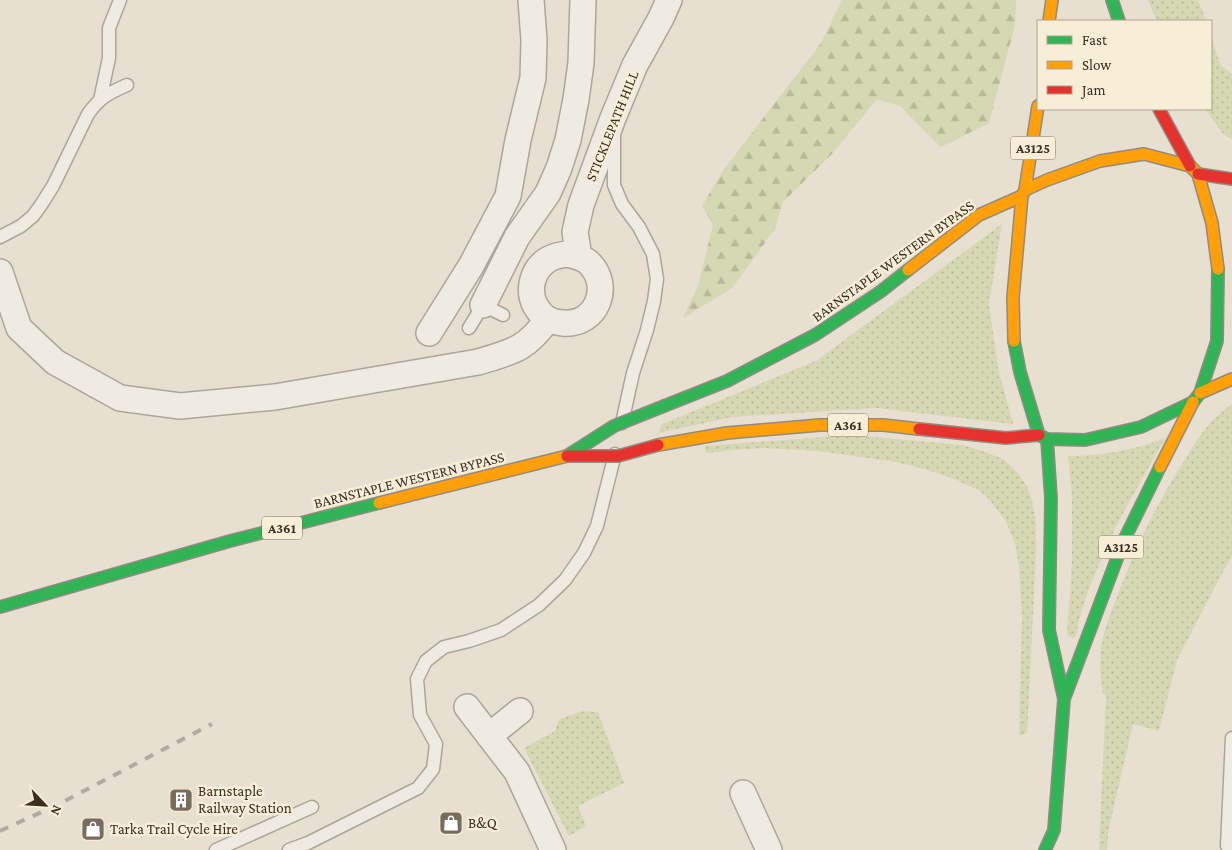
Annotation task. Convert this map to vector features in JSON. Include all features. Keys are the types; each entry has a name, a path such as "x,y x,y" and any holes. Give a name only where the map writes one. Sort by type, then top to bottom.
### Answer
{"main road":[{"path":"1049,20 1052,0"},
{"path":"1112,0 1119,20"},
{"name":"A3125","path":"1023,193 1037,110"},
{"path":"1161,110 1194,170 1212,223 1218,265 1217,341 1196,397"},
{"name":"BARNSTAPLE WESTERN BYPASS","path":"567,456 614,426 727,381 815,335 880,292 979,214 1047,180 1100,161 1144,154 1194,170"},
{"path":"1194,170 1232,179"},
{"path":"1023,193 1014,297 1013,339 1020,372 1043,437"},
{"path":"1196,397 1232,379"},
{"name":"A3125","path":"1059,850 1054,830 1064,698 1124,540 1196,397"},
{"name":"BARNSTAPLE WESTERN BYPASS","path":"0,607 230,541 567,456 618,456 658,445 727,433 820,424 883,424 1006,438 1043,437 1085,440 1141,428 1196,397"},
{"name":"A3125","path":"1043,437 1051,498 1048,630 1064,698"},
{"name":"A3125","path":"1045,850 1054,830"}],"street":[{"path":"429,333 471,266 508,196 518,140 533,78 534,40 531,0"},
{"path":"493,310 518,237 548,193 568,140 581,62 583,0"},
{"name":"STICKLEPATH HILL","path":"579,257 575,232 581,205 613,118 635,66 669,0"},
{"path":"567,254 579,257 588,262 597,273 600,287 599,300 589,315 580,321 568,324 547,320 535,305 532,294 532,282 535,273 543,263 551,258 567,254"},
{"path":"0,272 19,328 55,362 120,398 180,406 275,397 478,362 510,352 524,345 538,333 547,320"},
{"path":"467,707 517,772 553,850"},
{"path":"488,736 520,711"},
{"path":"743,793 769,850"}],"lane":[{"path":"100,100 109,58 109,28 120,0"},
{"path":"0,237 21,226 33,216 41,205 53,186 88,114 95,104 108,94 127,85"},
{"path":"289,850 308,844 418,788 433,769 436,744 420,715 417,679 426,660 444,647 501,630 539,605 565,580 584,553 597,526 633,373 647,330 657,280 653,254 639,227 622,204 614,185 613,118"},
{"path":"469,328 493,310"},
{"path":"1232,738 1227,846 1232,846"},
{"path":"216,850 312,808"}],"green space":[{"path":"842,0 1016,0 1015,25 989,123 941,147 900,106 877,99 832,154 783,202 775,229 732,288 683,318 699,283 713,224 702,206 724,169 821,43"},
{"path":"1148,0 1198,0 1206,20 1157,20"},
{"path":"1212,39 1220,64 1232,74 1232,139 1224,135 1206,110 1212,110"},
{"path":"1002,224 989,304 998,368 1013,424 876,408 732,417 658,433 662,424 816,361"},
{"path":"1232,404 1232,556 1177,660 1159,731 1133,724 1108,832 1107,850 1099,850 1106,695 1103,694 1100,660 1106,628 1132,559 1166,491 1201,434"},
{"path":"851,435 962,445 1003,459 1017,472 1027,486 1036,522 1036,555 1027,733 1019,736 1022,616 1019,567 1015,543 1005,520 989,499 980,491 952,478 896,462 819,451 762,448 706,453 705,446"},
{"path":"1165,438 1117,524 1089,588 1076,637 1068,636 1072,556 1072,496 1068,456 1118,452"},
{"path":"583,711 598,712 624,783 578,806 586,826 569,836 524,748 555,731 559,719"}],"railway":[{"path":"0,831 57,805 212,724"}],"traffic: fast":[{"path":"1112,0 1119,20"},
{"path":"1014,341 1020,372 1039,435 1047,439 1085,440 1141,427 1193,402 1200,393 1217,341 1218,269"},
{"path":"664,406 727,381 815,335 880,292 908,270"},
{"path":"567,456 614,426 664,406"},
{"path":"1047,439 1051,498 1049,630 1064,699"},
{"path":"1045,850 1054,830 1064,699 1124,540 1160,467"},
{"path":"0,607 230,541 379,503"}],"traffic: slow":[{"path":"1049,20 1052,0"},
{"path":"1014,341 1013,297 1022,196 1025,190 1037,110"},
{"path":"1025,190 1100,161 1144,154 1190,166 1198,174 1212,223 1218,269"},
{"path":"908,270 979,215 1022,196"},
{"path":"1200,393 1232,379"},
{"path":"1160,467 1193,402"},
{"path":"658,445 727,433 820,425 883,425 919,429"},
{"path":"379,503 567,456"}],"traffic: jam":[{"path":"1160,110 1190,166"},
{"path":"1198,174 1232,179"},
{"path":"919,429 1006,438 1039,435"},
{"path":"567,456 618,456 658,445"}],"place":[{"name":"Barnstaple Railway Station","path":"181,800"},
{"name":"B&Q","path":"451,823"},
{"name":"Tarka Trail Cycle Hire","path":"93,829"}]}
